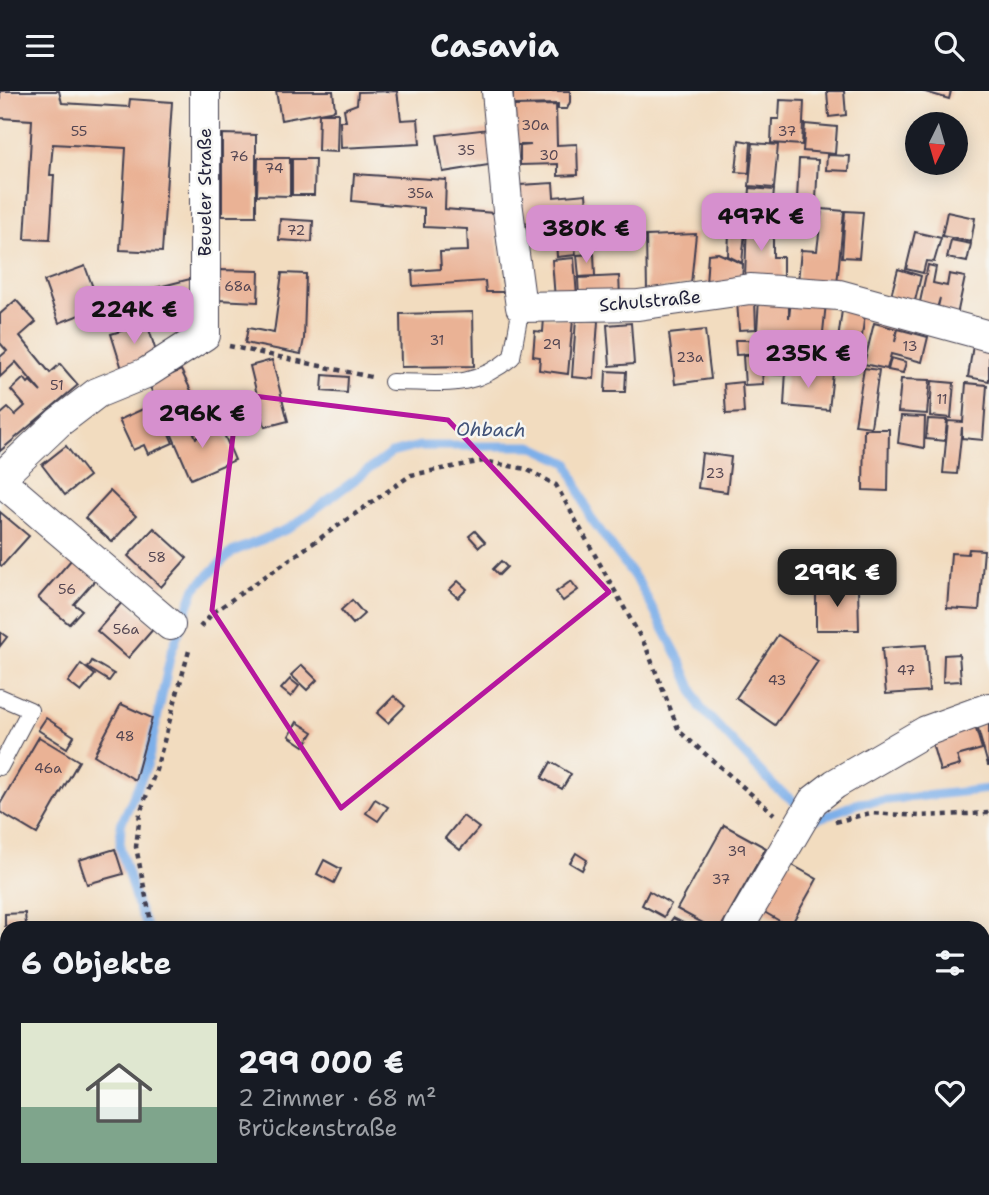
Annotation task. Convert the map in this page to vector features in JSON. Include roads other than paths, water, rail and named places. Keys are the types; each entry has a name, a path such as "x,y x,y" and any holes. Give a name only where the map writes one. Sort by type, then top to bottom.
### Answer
{"street":[{"name":"Beueler Straße","path":"0,479 59,422 97,393 146,373 205,335 205,91"},
{"path":"497,91 507,202 521,307"},
{"name":"Schulstraße","path":"521,307 638,305 750,289 839,295 989,337"},
{"path":"0,479 170,625"},
{"path":"743,921 805,816 835,784 926,731 989,708"}],"lane":[{"path":"392,382 465,383 493,373 512,357 521,307"},
{"path":"0,697 30,710 0,767"}],"waterway":[{"name":"Ohbach","path":"144,921 120,847 121,824 147,766 171,653 195,588 232,552 290,528 391,453 419,446 532,446 568,463 590,517 639,583 680,660 700,707 775,787 817,819 859,803 989,789"}]}
